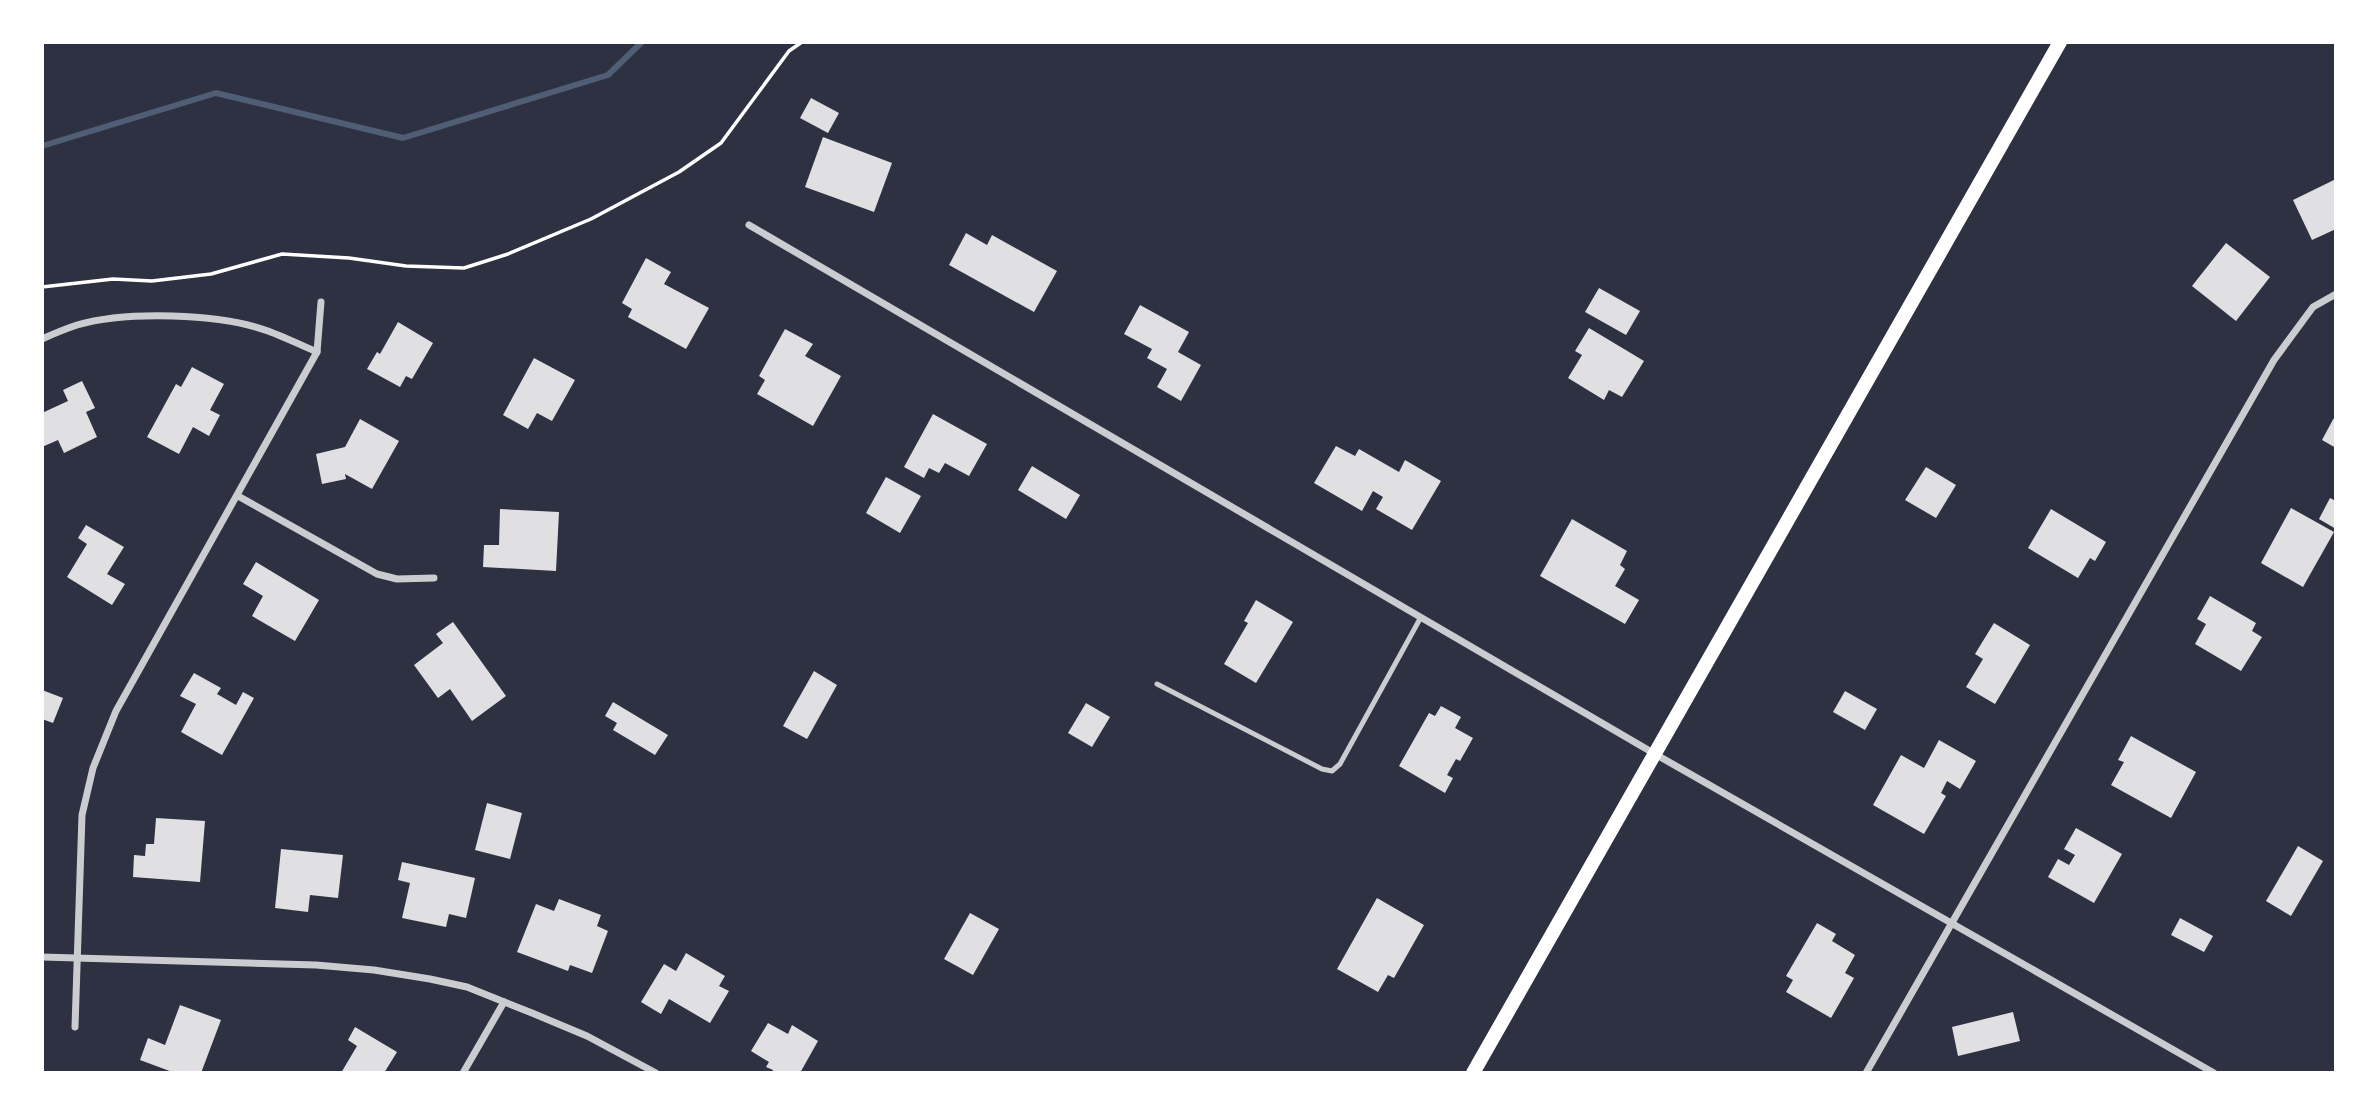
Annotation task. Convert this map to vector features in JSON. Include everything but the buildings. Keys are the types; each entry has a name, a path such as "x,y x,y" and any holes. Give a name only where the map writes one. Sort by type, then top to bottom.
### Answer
{"main road":[{"path":"1473,1073 2060,42"}],"street":[{"path":"749,225 1655,754 2214,1073"},
{"path":"1867,1073 2274,360 2313,306 2336,295"},
{"path":"75,1027 82,815 93,768 116,711 317,352 321,302"},
{"path":"42,339 78,325 131,316 186,317 266,330 317,352"},
{"path":"238,496 377,574 397,579 434,578"},
{"path":"42,957 303,965 374,970 467,987 587,1036 656,1073"},
{"path":"463,1073 504,1002"}],"lane":[{"path":"1157,684 1322,769 1332,771 1340,764 1421,616"}],"path":[{"path":"42,287 113,279 152,281 211,274 282,254 464,268 508,254 591,219 679,172 721,143 789,51 802,42"}],"waterway":[{"path":"42,146 216,93 403,138 608,75 642,42"}]}
